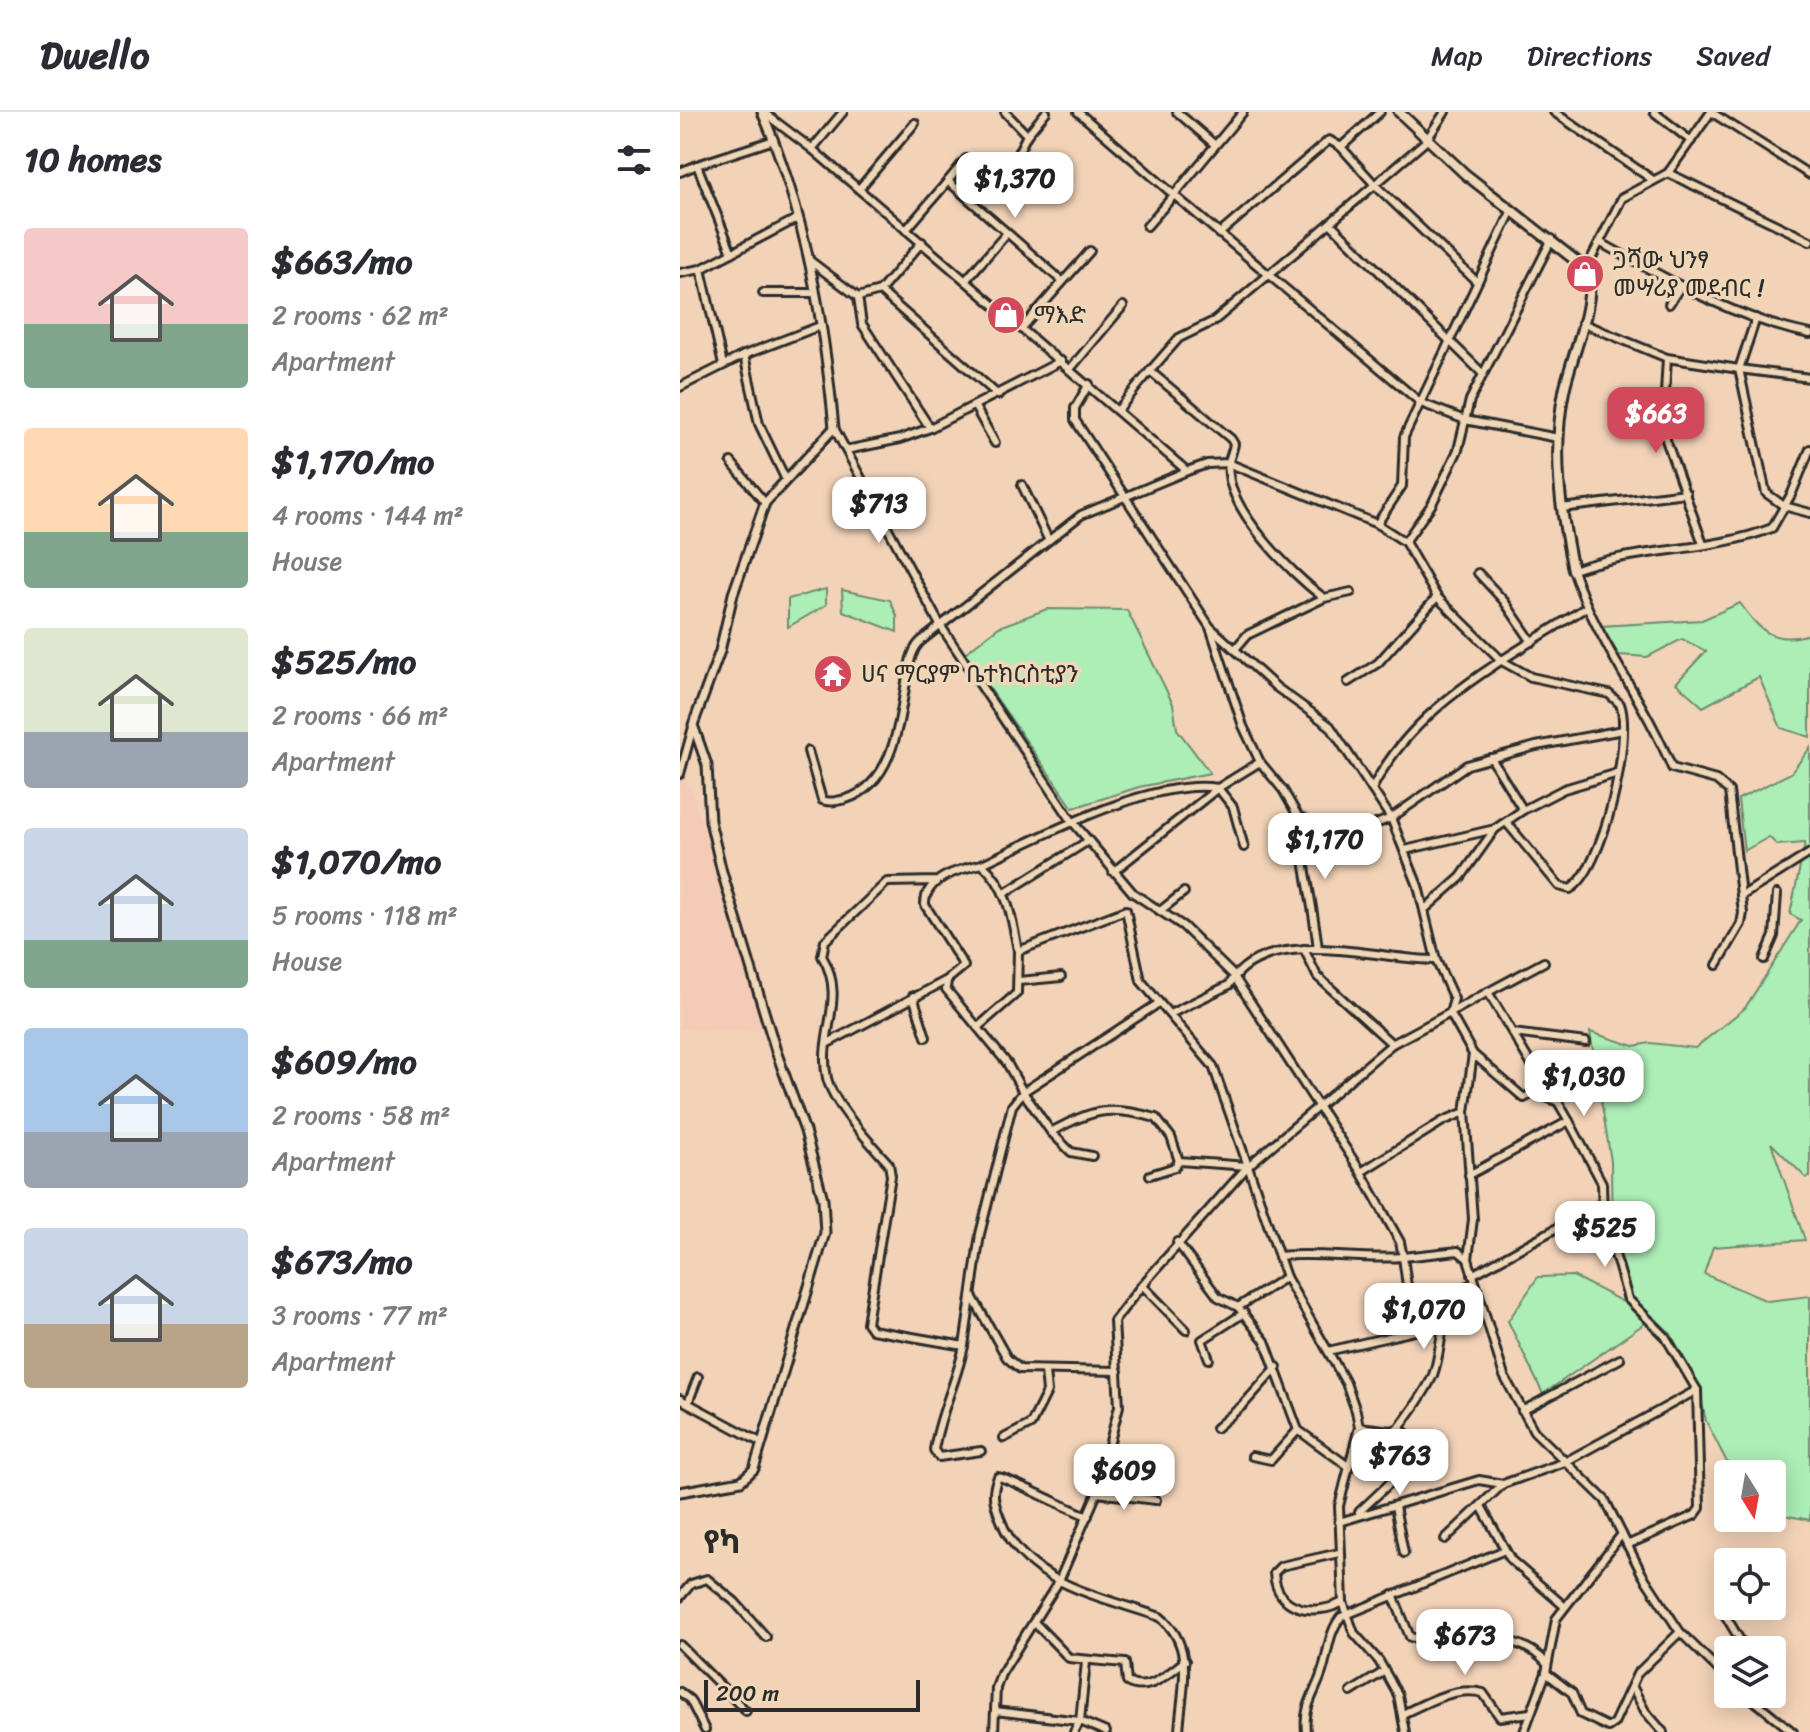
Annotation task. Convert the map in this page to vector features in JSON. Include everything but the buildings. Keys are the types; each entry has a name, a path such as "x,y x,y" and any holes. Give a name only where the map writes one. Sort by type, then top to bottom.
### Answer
{"main road":[{"path":"1399,112 1426,141 1511,212 1587,267 1589,296 1564,393 1558,438 1561,508 1573,570"}],"street":[{"path":"763,112 809,260 834,428 858,467 940,625 1072,821 1133,893 1200,939 1233,975 1361,1172 1400,1242 1413,1329"},
{"path":"763,112 812,149 1071,368 1187,471"},
{"path":"812,149 843,112"},
{"path":"1005,112 1027,135"},
{"path":"1018,153 1027,135 1046,112"},
{"path":"1078,112 1421,403 1465,420 1558,438"},
{"path":"1177,112 1214,144"},
{"path":"1147,226 1243,112"},
{"path":"1341,147 1380,112"},
{"path":"1118,410 1186,334 1205,326 1375,185 1426,141 1445,112"},
{"path":"1554,112 1653,180"},
{"path":"1654,112 1691,141"},
{"path":"1587,267 1622,198 1668,173 1711,112 1810,175"},
{"path":"859,189 915,123"},
{"path":"680,172 774,140"},
{"path":"1219,234 1329,140 1341,147 1375,185 1476,281"},
{"path":"906,230 966,159"},
{"path":"697,165 732,253"},
{"path":"1668,173 1810,241"},
{"path":"948,181 1062,281"},
{"path":"1377,524 1402,486 1402,443 1511,212"},
{"path":"680,273 701,269 798,218"},
{"path":"1330,223 1449,345 1482,373"},
{"path":"966,280 1007,233"},
{"path":"1405,542 1432,504 1458,450 1482,373 1507,331 1552,239"},
{"path":"858,297 880,291 922,242"},
{"path":"1601,243 1680,287 1756,318 1810,334"},
{"path":"1022,328 1090,251"},
{"path":"809,260 858,297 862,324 930,428"},
{"path":"701,269 723,365"},
{"path":"1669,304 1680,287"},
{"path":"880,291 998,395"},
{"path":"763,293 815,293"},
{"path":"1071,368 1123,306"},
{"path":"1756,318 1739,369 1763,487 1769,497 1784,506 1810,513"},
{"path":"1582,323 1667,358 1810,378"},
{"path":"680,387 744,355 820,326"},
{"path":"744,355 759,424 785,478"},
{"path":"1667,358 1664,431 1703,544"},
{"path":"846,450 900,439 930,428 1061,361"},
{"path":"1150,371 1231,439 1233,450 1228,463 1233,492 1253,529 1324,598"},
{"path":"1089,384 1075,408 1075,420 1210,627 1243,726 1260,762 1283,790 1298,816 1301,847 1314,902 1318,949"},
{"path":"975,407 995,443"},
{"path":"680,774 693,725 720,651 733,594 765,503 834,428"},
{"path":"1717,965 1741,924 1743,895 1729,791 1716,780 1672,768 1639,699 1585,608 1573,570 1607,559 1703,544 1772,528 1810,449"},
{"path":"731,462 765,503"},
{"path":"808,751 817,792 826,802 857,795 875,779 888,758 915,646 1090,509 1207,464 1228,463 1377,524 1405,542 1437,597 1502,661 1531,677 1615,696 1623,711 1618,773 1604,831 1578,883 1573,887 1559,886 1507,823"},
{"path":"1022,485 1048,539"},
{"path":"1561,508 1686,493"},
{"path":"1478,573 1504,601 1532,642"},
{"path":"1236,648 1247,635 1324,598 1351,592"},
{"path":"1348,682 1378,663 1437,597"},
{"path":"1372,789 1390,754 1424,719 1502,661 1585,608"},
{"path":"1210,627 1276,687 1330,726 1391,818 1425,909 1436,960 1454,999 1450,1013 1473,1054 1524,1098 1535,1092 1554,1099 1569,1121 1602,1183 1602,1203 1628,1299 1665,1336 1697,1390 1700,1508 1695,1515 1627,1545"},
{"path":"680,1492 748,1477 762,1443 822,1246 826,1218 805,1131 732,911 710,821 705,754 693,725"},
{"path":"1298,816 1335,838 1391,818 1459,768 1491,758 1623,730"},
{"path":"1491,758 1523,810"},
{"path":"1113,872 1218,788 1260,762"},
{"path":"1405,850 1495,829 1564,789 1618,773"},
{"path":"964,1346 872,1330 867,1323 891,1176 889,1164 833,1094 826,1066 834,980 822,956 825,941 887,882 937,881 982,864 1072,821 1112,806 1168,793 1200,786 1218,788 1233,807 1244,847"},
{"path":"1425,909 1461,877 1495,829"},
{"path":"1005,893 1088,841"},
{"path":"1743,895 1810,853"},
{"path":"978,1027 1013,998 1019,981 1018,951 1005,893 982,864"},
{"path":"828,1043 947,980 964,966 925,905 926,896 937,881"},
{"path":"1160,911 1184,892"},
{"path":"1133,893 1126,910 1141,981 1172,1013 1213,1066 1286,1277 1352,1397 1359,1427 1348,1466 1339,1522 1345,1615 1354,1633 1385,1671 1403,1714 1405,1732"},
{"path":"1764,959 1774,936 1777,894"},
{"path":"1018,951 1126,910"},
{"path":"1304,949 1317,976 1392,1044"},
{"path":"1172,1013 1225,987 1233,975 1275,953 1318,949 1436,960"},
{"path":"994,1732 1001,1674 1059,1581 1097,1493 1119,1406 1114,1321 1177,1242 1248,1166 1392,1044 1544,962"},
{"path":"1019,981 1061,977"},
{"path":"947,980 951,999 1007,1063 1051,1132 1071,1152 1092,1156"},
{"path":"1488,992 1531,1064 1561,1074 1587,1092"},
{"path":"913,996 926,1037"},
{"path":"981,1451 939,1457 934,1450 939,1416 955,1385 964,1346 976,1255 1012,1106 1023,1092 1159,1003"},
{"path":"1513,1033 1586,1042"},
{"path":"1473,1054 1465,1112 1473,1231 1468,1259 1504,1376 1534,1431 1594,1486 1680,1632 1714,1665"},
{"path":"1051,1132 1091,1111 1149,1116 1165,1126 1179,1161"},
{"path":"1361,1172 1443,1121 1465,1112"},
{"path":"1469,1175 1569,1121"},
{"path":"1179,1161 1248,1166"},
{"path":"1150,1175 1175,1167 1179,1161"},
{"path":"1472,1275 1602,1203"},
{"path":"1177,1242 1218,1297 1241,1310 1265,1341 1298,1430 1348,1466"},
{"path":"1279,1256 1318,1252 1368,1259 1458,1251 1468,1259"},
{"path":"1209,1359 1202,1340 1286,1277"},
{"path":"1357,1514 1392,1481 1399,1428 1432,1377 1453,1297 1464,1287 1475,1283"},
{"path":"1142,1285 1186,1330"},
{"path":"972,1296 1013,1365 1045,1371 1118,1371"},
{"path":"1328,1351 1445,1324"},
{"path":"1522,1411 1620,1359"},
{"path":"1216,1428 1243,1405 1277,1367"},
{"path":"1004,1438 1031,1424 1047,1392 1045,1371"},
{"path":"688,1403 698,1377"},
{"path":"1445,1539 1503,1484 1565,1462 1697,1390"},
{"path":"680,1399 762,1443"},
{"path":"1359,1427 1392,1431 1399,1428"},
{"path":"1399,1428 1416,1442 1427,1460"},
{"path":"1252,1456 1271,1460 1298,1430"},
{"path":"1088,1516 1036,1496 1005,1477 998,1477 992,1494 1007,1539 1031,1566 1059,1581 1160,1617 1178,1635 1185,1661 1179,1732"},
{"path":"1339,1522 1357,1514 1395,1506 1479,1480 1503,1484"},
{"path":"1097,1493 1156,1500"},
{"path":"1395,1506 1404,1553"},
{"path":"1481,1506 1505,1550 1520,1570 1564,1606"},
{"path":"1524,1732 1546,1673 1552,1630 1564,1606 1622,1534"},
{"path":"1306,1732 1307,1701 1322,1672 1335,1626 1345,1615 1505,1550"},
{"path":"1339,1553 1281,1566 1274,1573 1274,1579 1288,1601 1299,1609 1316,1611 1343,1602"},
{"path":"680,1597 691,1584 707,1579 756,1622 766,1637"},
{"path":"1393,1595 1410,1637 1492,1639 1532,1650 1547,1664"},
{"path":"1035,1623 1062,1653 1086,1662 1125,1663 1127,1682 1145,1686 1185,1661"},
{"path":"1546,1673 1572,1693 1581,1714 1608,1727 1614,1723 1632,1686 1652,1656 1680,1632"},
{"path":"680,1645 746,1711"},
{"path":"1074,1732 1080,1721 1086,1662"},
{"path":"1351,1692 1385,1671"},
{"path":"1632,1686 1645,1711 1663,1732"},
{"path":"1403,1714 1438,1697 1474,1691 1483,1693 1500,1717 1530,1713"},
{"path":"680,1692 690,1700 705,1730"},
{"path":"1763,1708 1793,1732"},
{"path":"995,1711 1080,1721 1106,1732"}],"shaded area":[{"path":"680,778 690,786 766,1031 680,1029"}],"green space":[{"path":"826,589 826,605 788,627 788,599"},
{"path":"842,590 890,600 897,616 897,632 843,611"},
{"path":"1740,603 1754,621 1769,633 1786,638 1810,634 1810,737 1781,728 1759,677 1703,707 1676,683 1706,651 1682,639 1647,657 1619,655 1601,626 1702,620"},
{"path":"1047,609 1127,610 1173,704 1177,729 1210,773 1139,787 1073,808 965,653 999,627"},
{"path":"1810,748 1810,1177 1806,1178 1771,1143 1805,1240 1713,1247 1704,1274 1767,1301 1810,1296 1810,1520 1786,1516 1786,1460 1726,1460 1706,1421 1698,1385 1671,1334 1654,1317 1543,1394 1508,1321 1538,1277 1573,1276 1623,1302 1612,1249 1611,1161 1590,1032 1634,1046 1650,1043 1695,1048 1745,1008 1801,920 1790,914 1805,843 1777,845 1769,837 1744,851 1738,799 1791,773"}],"place":[{"name":"ጋሻው ህንፃ መሣሪያ መደብር !","path":"1585,274"},
{"name":"ማእድ","path":"1006,315"},
{"name":"ሀና ማርያም ቤተክርስቲያን","path":"833,674"}],"district":[{"name":"የካ","path":"722,1542"}]}
